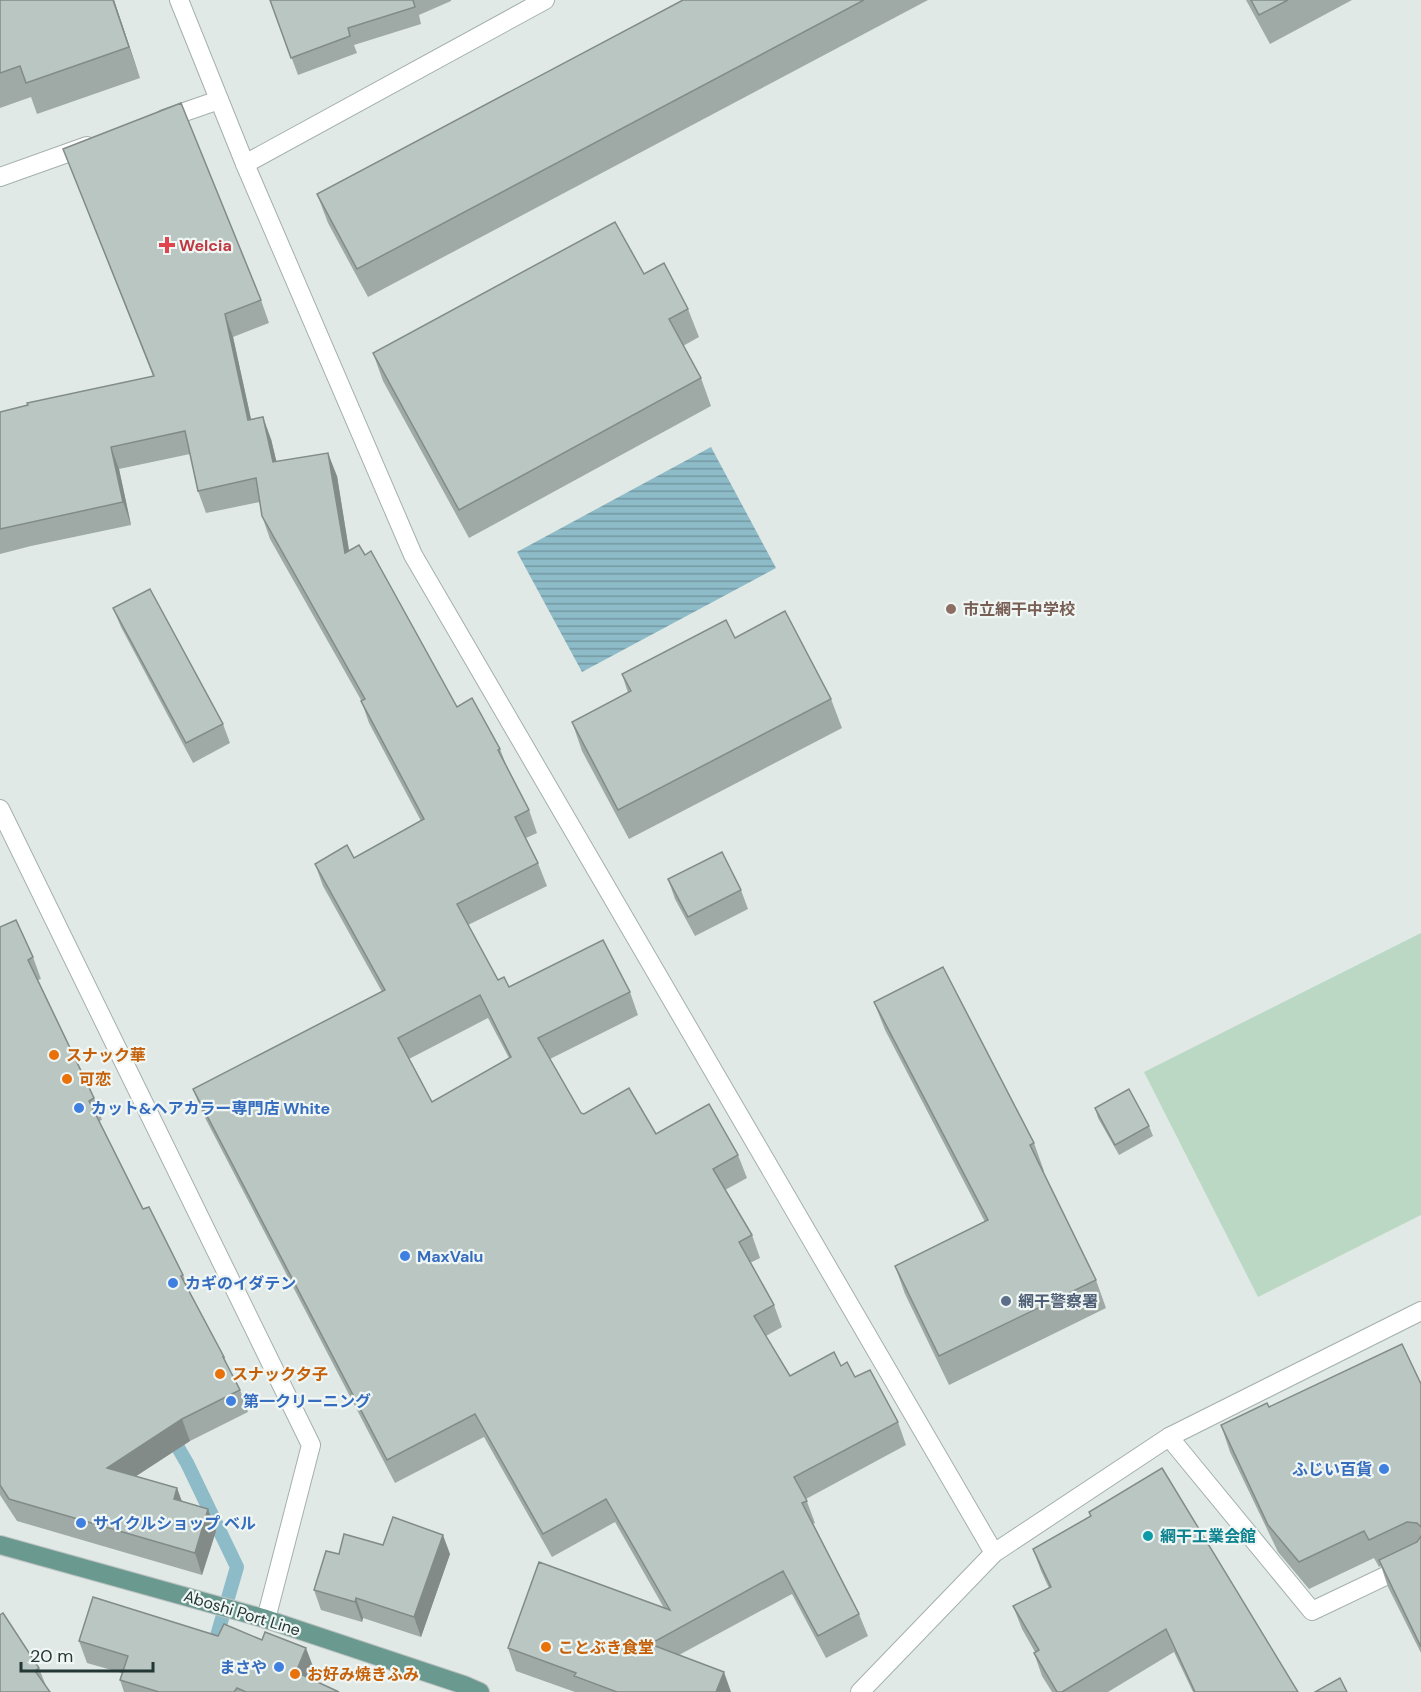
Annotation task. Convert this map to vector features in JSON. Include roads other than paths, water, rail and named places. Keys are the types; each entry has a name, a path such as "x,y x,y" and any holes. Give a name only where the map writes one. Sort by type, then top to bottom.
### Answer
{"main road":[{"name":"Aboshi Port Line","path":"0,1545 266,1619 480,1692"}],"street":[{"path":"179,0 245,164 413,555 994,1553"},
{"path":"245,164 545,0"},
{"path":"153,123 219,100"},
{"path":"0,177 98,142"},
{"path":"0,808 311,1445 266,1619"},
{"path":"860,1692 994,1553 1169,1437 1421,1311"},
{"path":"1169,1437 1312,1611 1421,1559"}],"water":[{"path":"711,447 776,568 582,672 517,552"}],"waterway":[{"path":"170,1434 187,1463 237,1567 212,1653"}],"place":[{"name":"Welcia","path":"167,245"},
{"name":"市立網干中学校","path":"951,609"},
{"name":"スナック華","path":"54,1055"},
{"name":"可恋","path":"67,1079"},
{"name":"カット&ヘアカラー専門店 White","path":"79,1108"},
{"name":"MaxValu","path":"405,1256"},
{"name":"カギのイダテン","path":"173,1283"},
{"name":"網干警察署","path":"1006,1301"},
{"name":"スナック夕子","path":"220,1374"},
{"name":"第一クリーニング","path":"231,1401"},
{"name":"ふじい百貨","path":"1384,1469"},
{"name":"サイクルショップ ベル","path":"81,1523"},
{"name":"網干工業会館","path":"1148,1536"},
{"name":"ことぶき食堂","path":"546,1647"},
{"name":"まさや","path":"279,1667"},
{"name":"お好み焼きふみ","path":"295,1674"}]}
